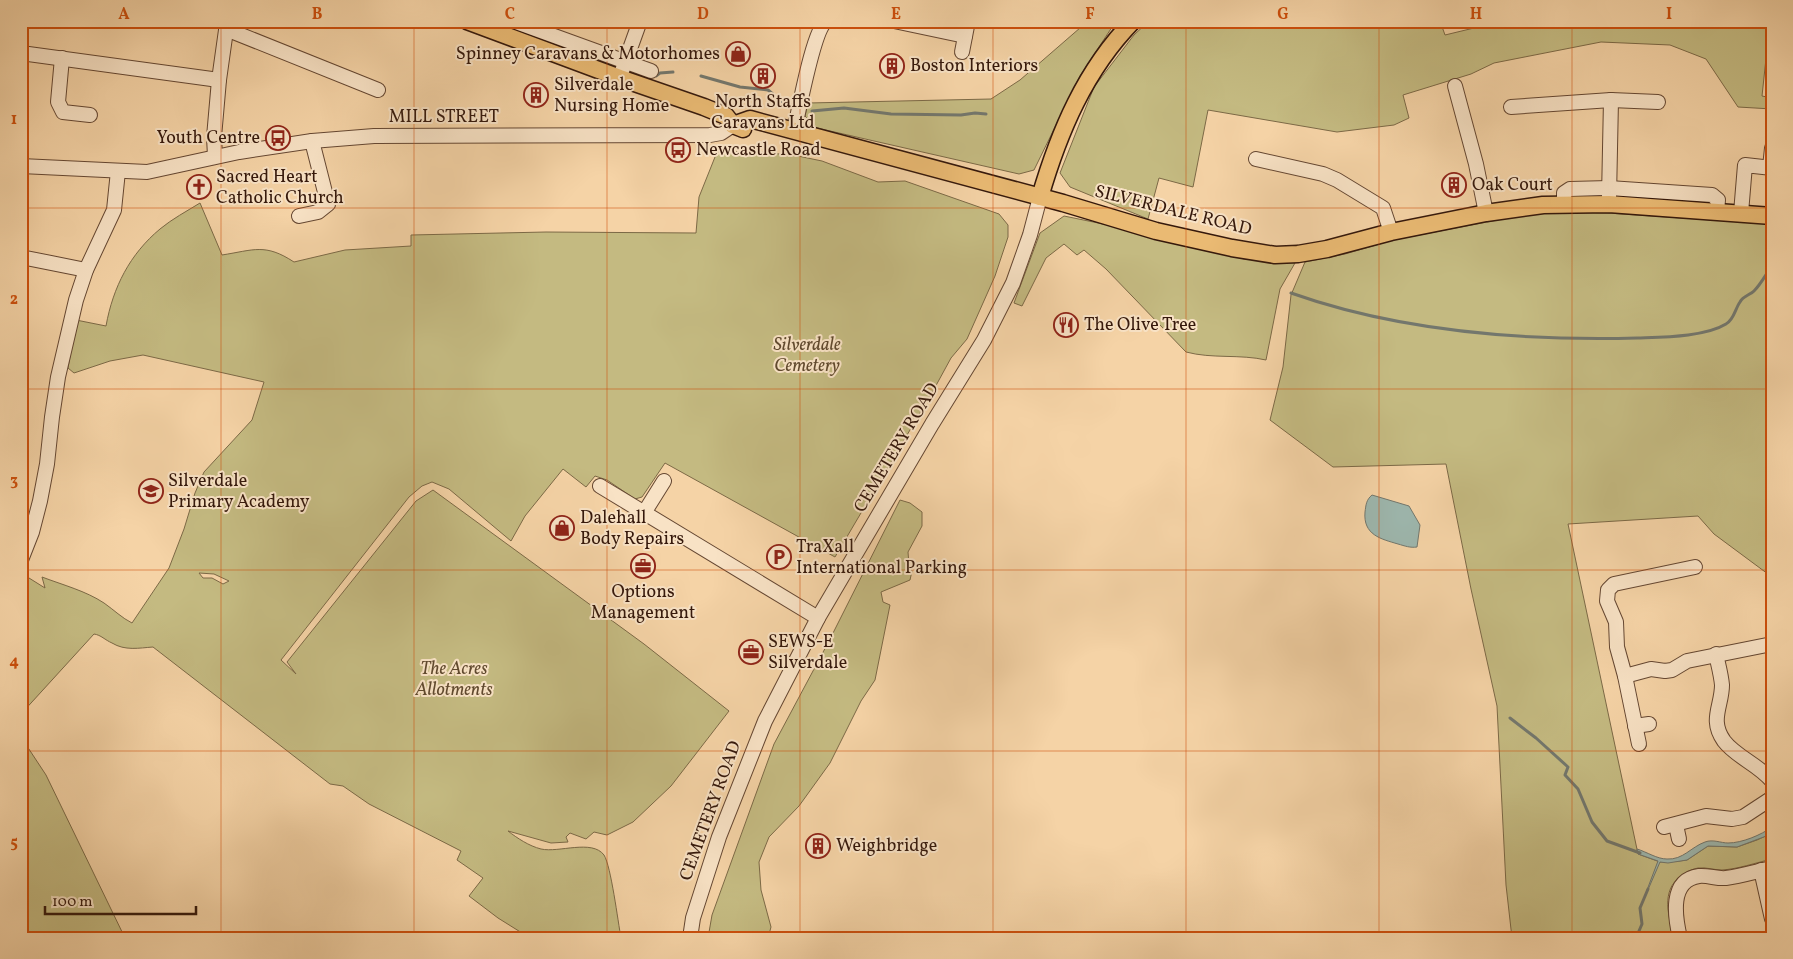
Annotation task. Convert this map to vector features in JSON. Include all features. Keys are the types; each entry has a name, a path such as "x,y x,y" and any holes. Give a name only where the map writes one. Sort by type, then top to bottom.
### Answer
{"main road":[{"path":"467,21 726,116 733,125"},
{"path":"1040,197 1057,145 1088,79 1120,34 1133,21"},
{"name":"SILVERDALE ROAD","path":"733,125 746,131 777,128 794,131 1040,197 1156,231 1232,248 1275,254 1298,254 1327,249 1391,232 1564,198 1609,196 1718,205 1741,213 1772,216"}],"street":[{"path":"512,21 651,71"},
{"path":"620,78 640,21"},
{"path":"794,131 815,42 822,24 826,21"},
{"path":"894,21 965,36"},
{"path":"962,52 968,21"},
{"path":"216,156 214,137 219,80 227,25 378,90"},
{"path":"21,52 219,80"},
{"path":"62,58 58,102 60,107 63,112 90,115"},
{"path":"1455,86 1476,164 1486,213"},
{"path":"1609,196 1611,100"},
{"path":"1511,108 1611,100 1658,102"},
{"name":"MILL STREET","path":"21,166 157,171 216,156 312,141 374,136 710,135 722,133 733,125"},
{"path":"299,216 318,212 328,204 312,141"},
{"path":"1741,213 1745,166 1771,168 1772,148"},
{"path":"1256,159 1323,174 1337,180 1378,204 1385,213 1391,232"},
{"path":"21,560 32,532 40,501 47,464 58,378 76,300 86,270 114,210 118,170"},
{"name":"CEMETERY ROAD","path":"690,938 693,918 719,837 766,721 818,618 932,424 984,340 1013,283 1030,235 1040,197"},
{"path":"21,257 86,270"},
{"path":"644,513 664,482"},
{"path":"600,486 818,618"},
{"path":"1639,744 1617,647 1616,622 1607,601 1608,590 1614,584 1690,573"},
{"path":"1625,676 1651,669 1672,670 1687,661 1772,644"},
{"path":"1716,654 1722,686 1716,719 1718,731 1732,749 1758,767 1772,781"},
{"path":"1635,726 1649,724"},
{"path":"1673,830 1706,816 1732,819 1743,817 1772,798"},
{"path":"1680,938 1676,898 1686,882 1700,876 1726,878 1766,869 1772,919"}],"green space":[{"path":"1088,21 1116,21 1080,76 1034,170 1019,174 817,128 805,116 808,103 991,99 1020,80"},
{"path":"1149,21 1440,21 1445,35 1503,21 1770,21 1762,96 1772,98 1772,109 1738,107 1706,59 1670,45 1601,42 1494,63 1471,74 1403,95 1409,118 1394,125 1337,132 1208,110 1193,187 1159,178 1148,219 1070,187 1060,173 1094,87 1134,35"},
{"path":"751,151 798,156 822,161 878,182 905,181 999,214 1008,225 1008,237 995,276 967,339 951,358 835,557 665,463 642,497 635,499 607,480 595,476 586,487 563,469 525,516 511,541 449,489 432,482 422,486 409,497 281,660 296,674 287,662 416,501 433,490 644,644 729,711 671,786 633,822 607,835 594,832 586,839 570,833 566,837 568,842 551,843 508,831 532,846 541,849 584,847 599,850 607,861 621,938 530,938 498,918 469,896 483,878 457,860 461,851 369,804 343,786 330,784 153,647 132,648 117,646 94,634 21,714 21,573 45,588 42,577 90,595 132,623 169,568 204,472 252,420 264,382 143,355 110,361 74,373 68,368 76,320 106,326 113,298 124,272 140,249 160,229 200,203 222,255 251,250 267,250 294,262 345,250 411,246 411,235 546,232 696,233 699,197 717,152","holes":["199,573 214,574 229,581 223,584 212,578 203,578"]},
{"path":"1539,212 1607,213 1772,224 1772,577 1714,534 1698,516 1568,524 1638,854 1660,862 1687,860 1708,846 1737,847 1772,833 1772,859 1728,869 1696,868 1685,873 1674,882 1668,897 1668,913 1674,938 1512,938 1506,885 1497,706 1446,464 1333,467 1270,420 1283,367 1291,295 1305,262 1345,254 1393,240"},
{"path":"1064,216 1147,233 1244,259 1295,263 1280,289 1266,360 1186,352 1106,269 1084,250 1077,255 1064,244 1046,258 1022,306 1014,303 1040,233"},
{"path":"900,500 910,503 922,512 922,526 908,552 909,565 912,571 910,580 881,592 883,602 890,605 875,680 861,701 830,763 799,806 769,837 759,862 761,890 771,927 768,938 708,938 712,915 774,744 829,641"},
{"path":"21,737 46,775 125,938 21,938"}],"water":[{"path":"1372,495 1409,506 1420,525 1417,547 1408,547 1385,540 1370,531 1365,520 1365,512 1367,501"},
{"path":"1772,827 1772,833 1769,835 1737,847 1708,846 1687,860 1668,863 1660,862 1647,892 1658,861 1638,854 1637,849 1660,858 1673,859 1708,841 1739,842 1757,836"}],"waterway":[{"path":"656,76 660,73 673,72"},
{"path":"701,76 740,87 768,90 786,105"},
{"path":"812,111 844,108 891,114 986,114"},
{"path":"1291,293 1375,317 1462,331 1549,338 1671,337 1707,332 1729,322 1741,300 1757,288 1772,266"},
{"path":"1510,718 1536,738 1568,767 1565,775 1578,789 1592,822 1607,841 1640,853"},
{"path":"1636,938 1642,924 1640,908 1648,889"}],"place":[{"name":"Spinney Caravans & Motorhomes","path":"738,54"},
{"name":"Boston Interiors","path":"892,66"},
{"name":"North Staffs Caravans Ltd","path":"763,76"},
{"name":"Silverdale Nursing Home","path":"536,95"},
{"name":"Youth Centre","path":"278,138"},
{"name":"Newcastle Road","path":"678,150"},
{"name":"Oak Court","path":"1454,185"},
{"name":"Sacred Heart Catholic Church","path":"199,187"},
{"name":"The Olive Tree","path":"1066,325"},
{"name":"Silverdale Primary Academy","path":"151,491"},
{"name":"Dalehall Body Repairs","path":"562,528"},
{"name":"TraXall International Parking","path":"779,557"},
{"name":"Options Management","path":"643,566"},
{"name":"SEWS-E Silverdale","path":"751,652"},
{"name":"Weighbridge","path":"818,846"}],"park label":[{"name":"Silverdale Cemetery","path":"807,355"},
{"name":"The Acres Allotments","path":"454,680"}]}
